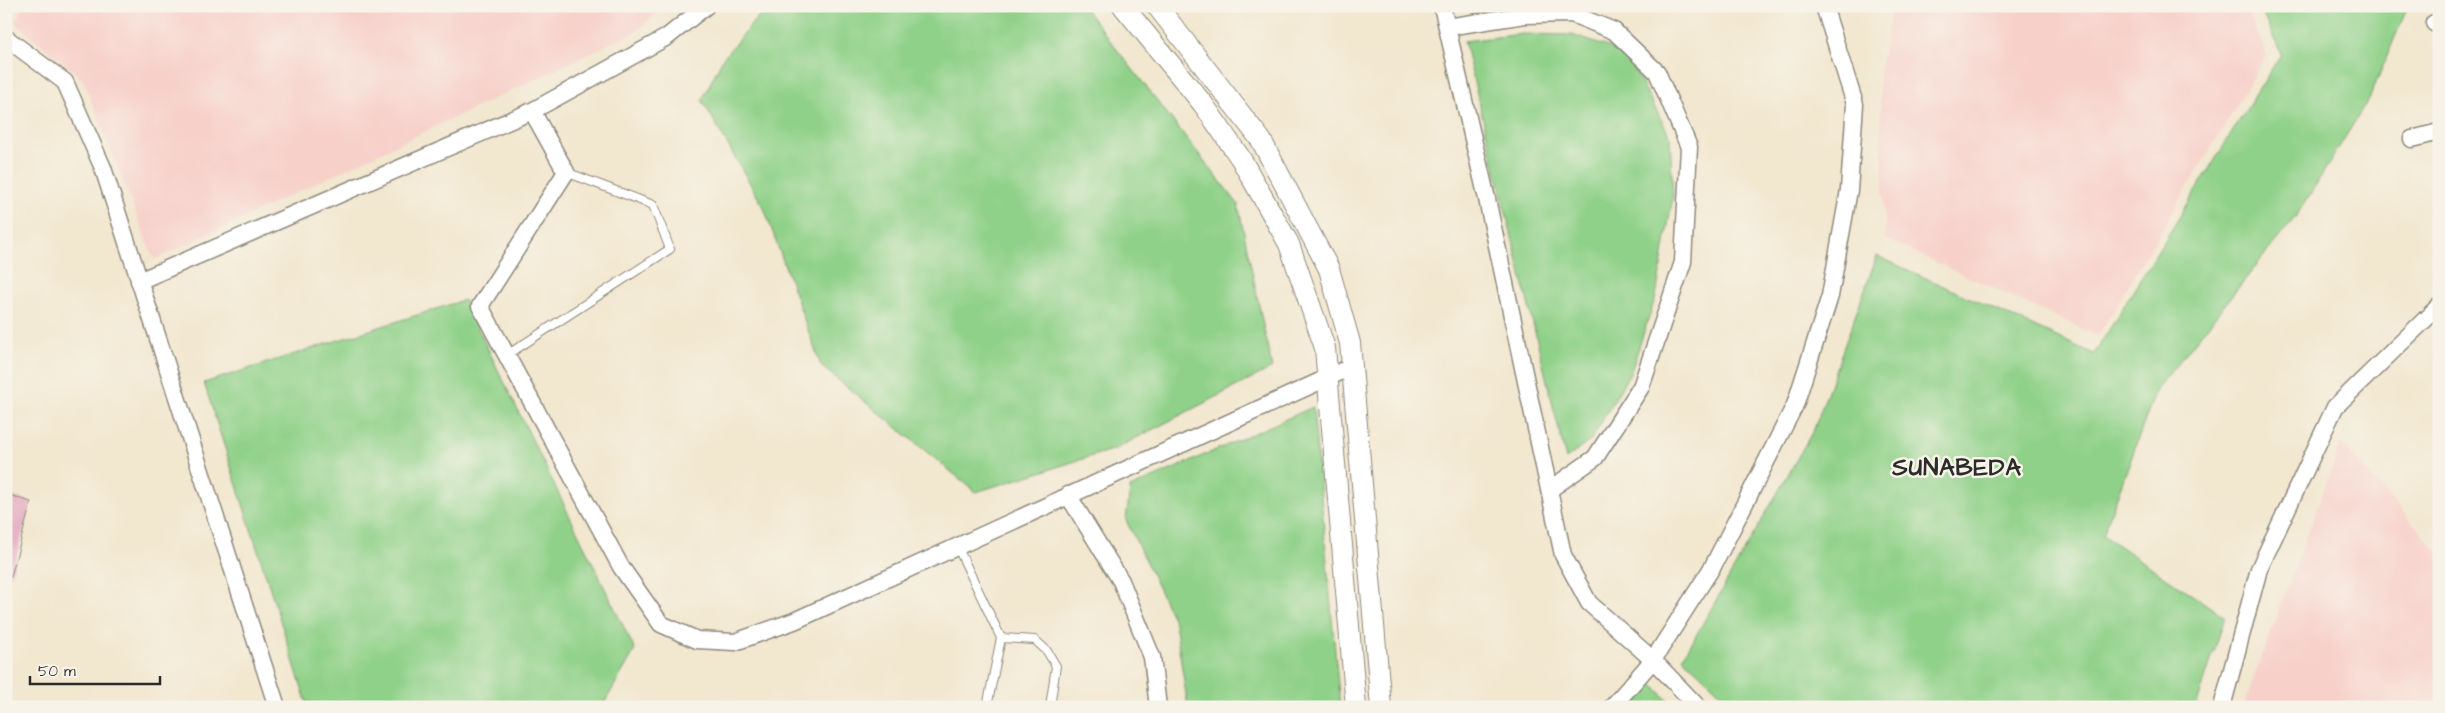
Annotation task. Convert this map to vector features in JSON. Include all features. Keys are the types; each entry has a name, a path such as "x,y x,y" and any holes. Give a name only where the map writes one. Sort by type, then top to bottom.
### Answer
{"street":[{"path":"1123,6 1208,112 1241,159 1284,236 1325,348 1356,707"},
{"path":"1158,6 1261,140 1328,269 1350,343 1381,707"},
{"path":"1442,6 1487,199 1563,555 1589,603 1653,660 1698,707"},
{"path":"1612,707 1653,660 1713,566 1795,405 1830,296 1849,190 1855,104 1824,6"},
{"path":"139,280 532,111 667,37 696,9"},
{"path":"1447,27 1525,15 1572,14 1614,31 1657,72 1689,147 1684,262 1641,387 1596,458 1549,490"},
{"path":"6,38 65,82 103,168 278,707"},
{"path":"532,111 566,172 480,306 622,567 661,624 697,640 735,642 794,621 1351,367"},
{"path":"2412,139 2439,132"},
{"path":"2222,707 2259,569 2335,407 2439,306"},
{"path":"1068,495 1121,581 1152,657 1158,707"}],"lane":[{"path":"507,355 670,249 653,205 566,172"},
{"path":"957,546 1001,638 987,707"},
{"path":"1001,638 1035,640 1047,651 1056,666 1050,707"}],"shaded area":[{"path":"24,6 664,6 637,31 154,260 83,80 14,22"},
{"path":"1892,6 2245,6 2267,55 2098,336 1885,239 1879,73"},
{"path":"2341,443 2439,552 2439,707 2243,707"}],"green space":[{"path":"767,6 1083,6 1238,204 1272,368 1115,449 976,492 821,366 764,208 702,100 723,58"},
{"path":"2259,6 2408,6 2370,97 2297,215 2156,390 2103,535 2225,617 2196,707 1736,707 1683,658 1814,429 1877,256 2094,354 2281,54"},
{"path":"1522,34 1572,35 1614,49 1634,69 1670,136 1673,196 1656,296 1631,371 1591,440 1566,459 1464,41"},
{"path":"464,300 635,650 602,707 308,707 204,383"},
{"path":"1313,407 1340,707 1188,707 1175,623 1126,520 1130,488"},
{"path":"1652,684 1674,707 1632,707"}],"building":[{"path":"6,494 31,502 11,577 6,577"}],"district":[{"name":"SUNABEDA","path":"1957,468"}]}
